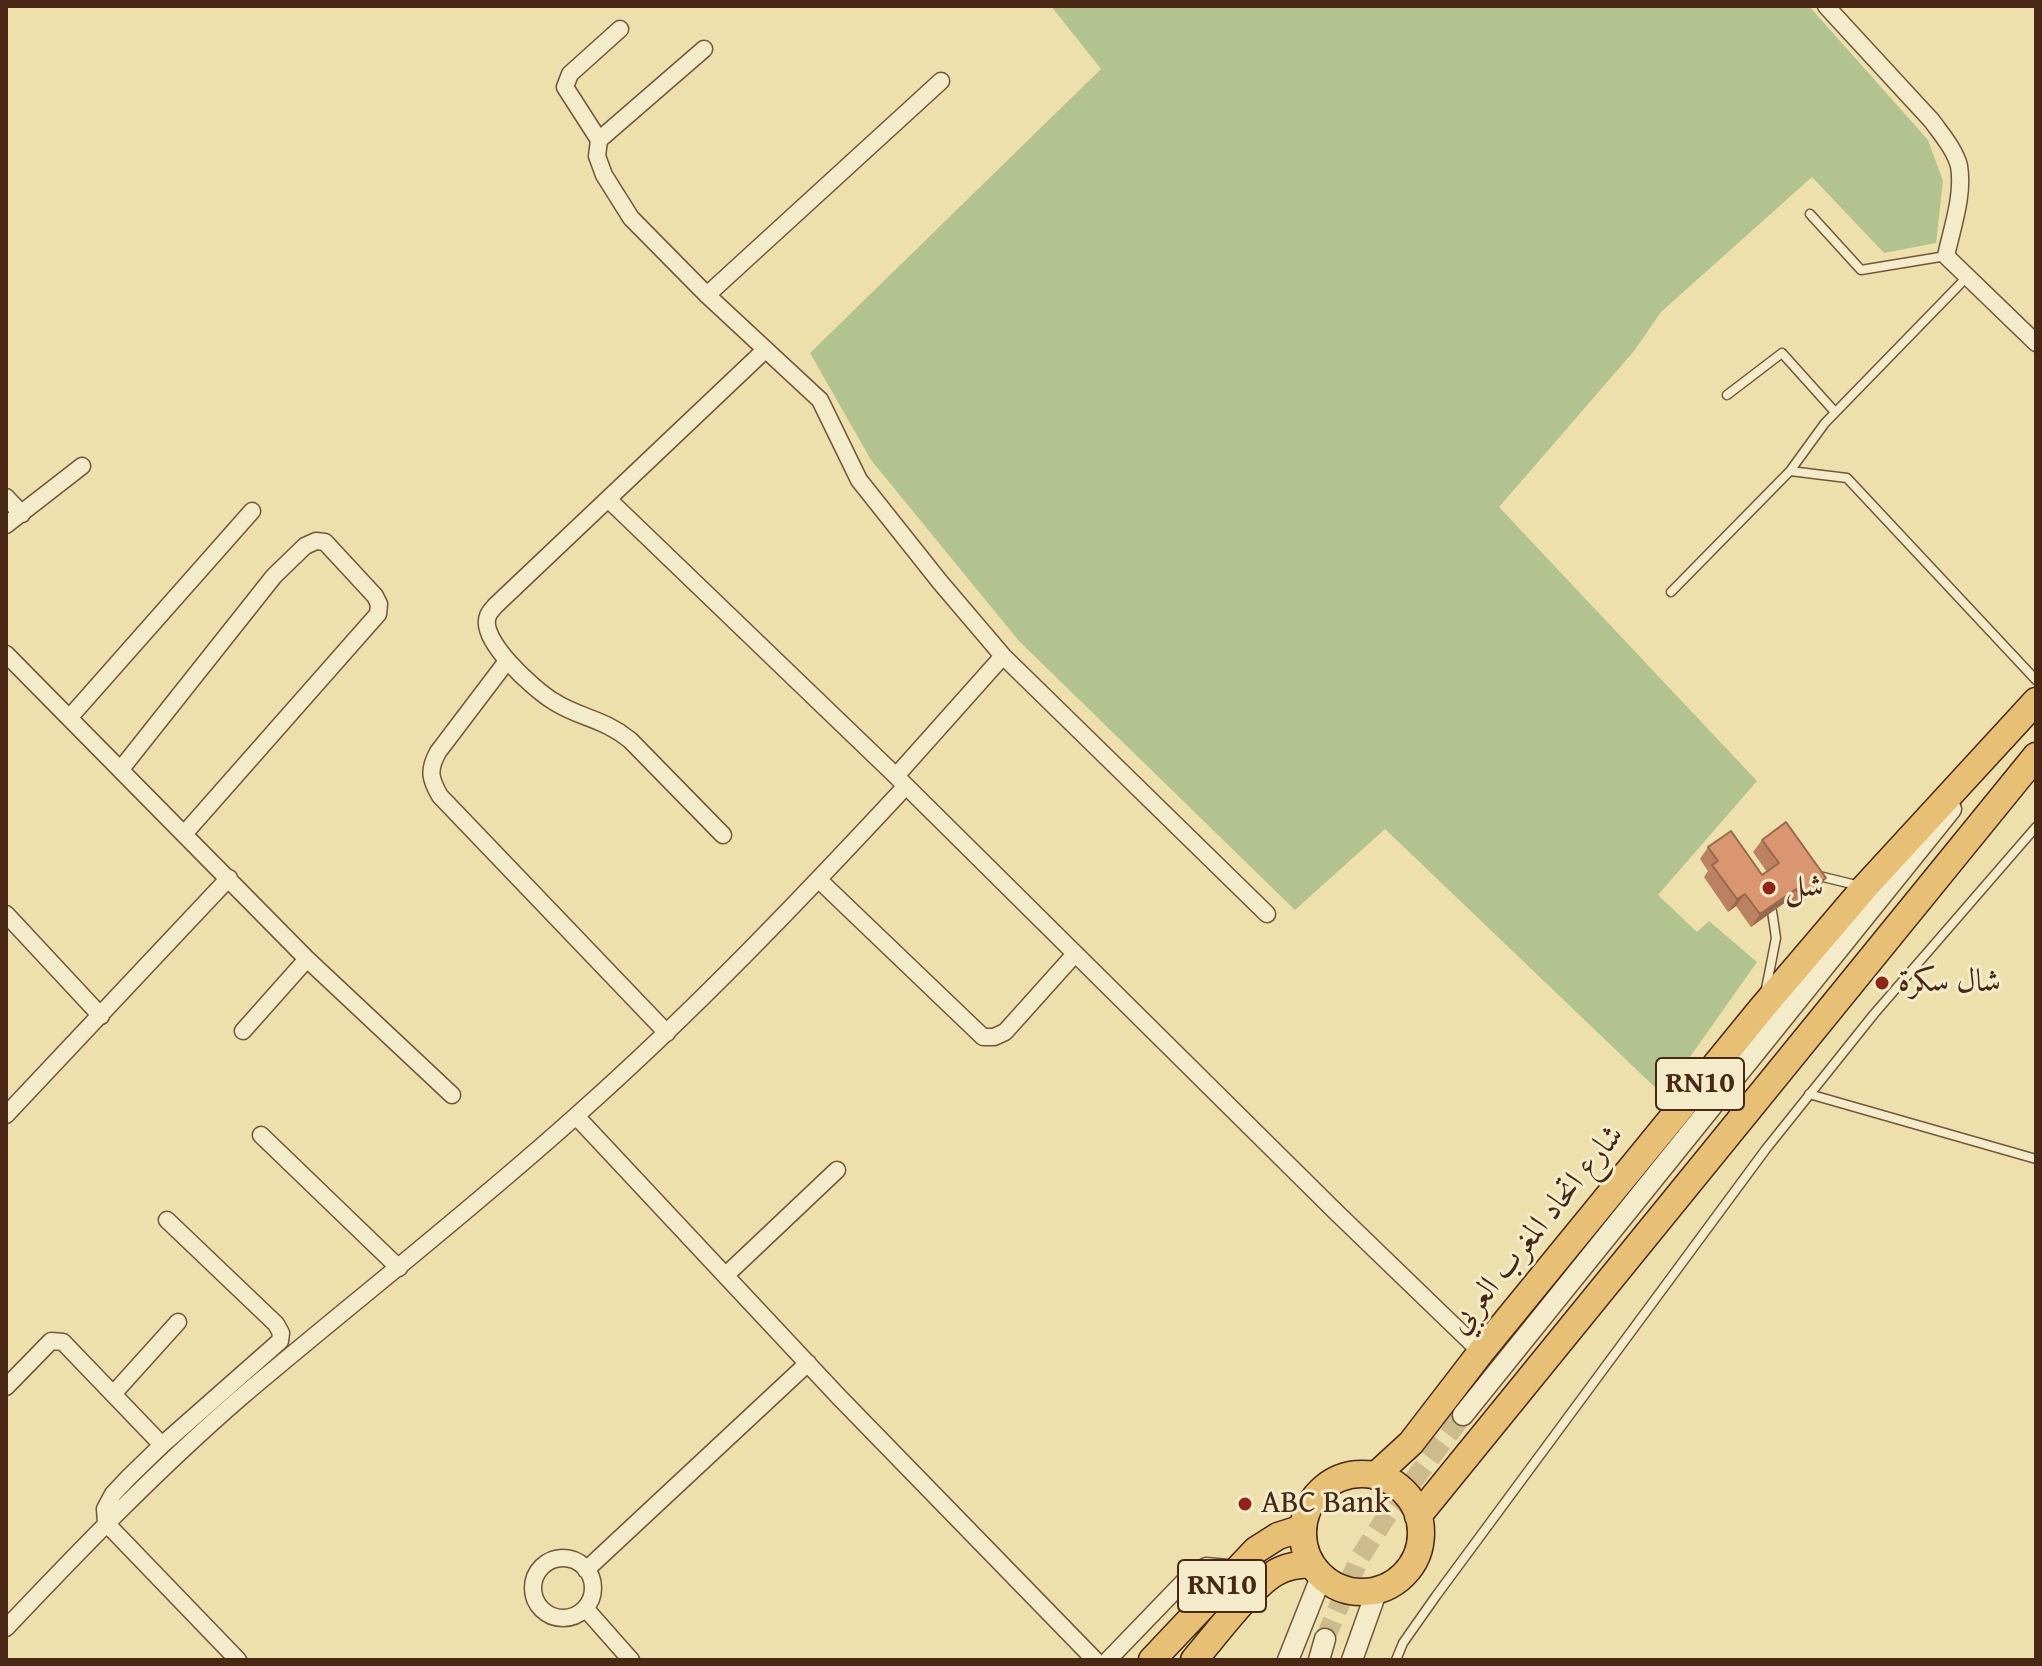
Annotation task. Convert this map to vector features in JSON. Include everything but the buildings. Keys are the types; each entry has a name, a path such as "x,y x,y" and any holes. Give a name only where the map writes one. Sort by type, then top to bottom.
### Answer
{"main road":[{"name":"شارع اتحاد المغرب العربي","path":"1375,1476 1411,1443 1481,1352 1865,887 2036,702"},
{"name":"RN10","path":"1418,1516 2036,756"},
{"path":"1303,1528 1315,1497 1342,1478 1358,1475 1386,1480 1406,1495 1418,1516 1419,1547 1413,1562 1392,1584 1377,1590 1347,1591 1316,1570"},
{"name":"RN10","path":"1152,1660 1256,1550 1278,1536 1303,1528 1304,1546 1316,1570"},
{"name":"RN10","path":"1194,1660 1273,1574 1291,1566 1316,1570"}],"street":[{"path":"1826,6 1947,141 1958,164 1960,188 1946,256 2036,343"},
{"path":"620,29 566,81 565,87 599,140 597,156 614,194 631,218 707,295 820,400 859,480 1003,656 1267,914"},
{"path":"599,140 704,49"},
{"path":"707,295 941,81"},
{"path":"723,835 615,727 555,703 507,661 487,625 488,616 495,606 765,350"},
{"path":"6,525 82,466"},
{"path":"6,497 22,514"},
{"path":"609,500 901,781 1481,1352"},
{"path":"70,717 252,511"},
{"path":"121,769 274,576 305,546 316,541 325,542 375,596 379,604 378,614 185,833"},
{"path":"6,654 307,959 452,1095"},
{"path":"6,1628 106,1523 239,1399 399,1268 576,1116 667,1033 819,880 1003,656"},
{"path":"507,661 438,752 430,766 431,781 440,796 667,1033"},
{"path":"1463,1415 2036,702"},
{"path":"6,1115 229,878"},
{"path":"819,880 983,1037 994,1037 1005,1032 1075,954"},
{"path":"6,914 101,1016"},
{"path":"243,1031 307,959"},
{"path":"576,1116 808,1363 1095,1660"},
{"path":"261,1135 399,1268"},
{"path":"726,1275 837,1170"},
{"path":"167,1220 276,1324 281,1333 280,1341 162,1445 113,1494 105,1509 106,1523 238,1660"},
{"path":"114,1393 178,1322"},
{"path":"6,1387 42,1349 56,1340 63,1342 162,1445"},
{"path":"586,1570 808,1363"},
{"path":"567,1559 578,1562 586,1570 592,1589 585,1608 565,1618 544,1612 533,1593 533,1582 546,1563 567,1559"},
{"path":"1108,1660 1190,1575 1206,1566 1239,1569"},
{"path":"1288,1660 1316,1570"},
{"path":"1352,1660 1377,1590"},
{"path":"585,1608 631,1660"},
{"path":"1319,1660 1325,1639"}],"lane":[{"path":"1810,214 1861,270 1946,256"},
{"path":"1671,592 1790,471 1812,438 1835,412 1967,277"},
{"path":"1727,395 1782,353 1835,412"},
{"path":"1790,471 1847,478 2036,680"},
{"path":"1396,1660 1403,1643 1436,1596 1809,1094 1883,1003 2036,827"},
{"path":"1804,872 1865,887"},
{"path":"1762,1008 1776,938 1772,911"},
{"path":"1809,1094 2036,1159"}],"green space":[{"path":"1051,6 1809,6 1928,140 1943,181 1936,243 1884,253 1812,177 1661,312 1634,351 1499,507 1757,781 1658,895 1697,932 1709,921 1757,962 1663,1095 1385,829 1295,910 1019,641 871,460 810,353 1101,69"}],"tunnel":[{"path":"1325,1639 1359,1559 1388,1514 1463,1415"}],"place":[{"name":"شل","path":"1769,888"},
{"name":"شال سكرة","path":"1882,983"},
{"name":"ABC Bank","path":"1245,1504"}]}
